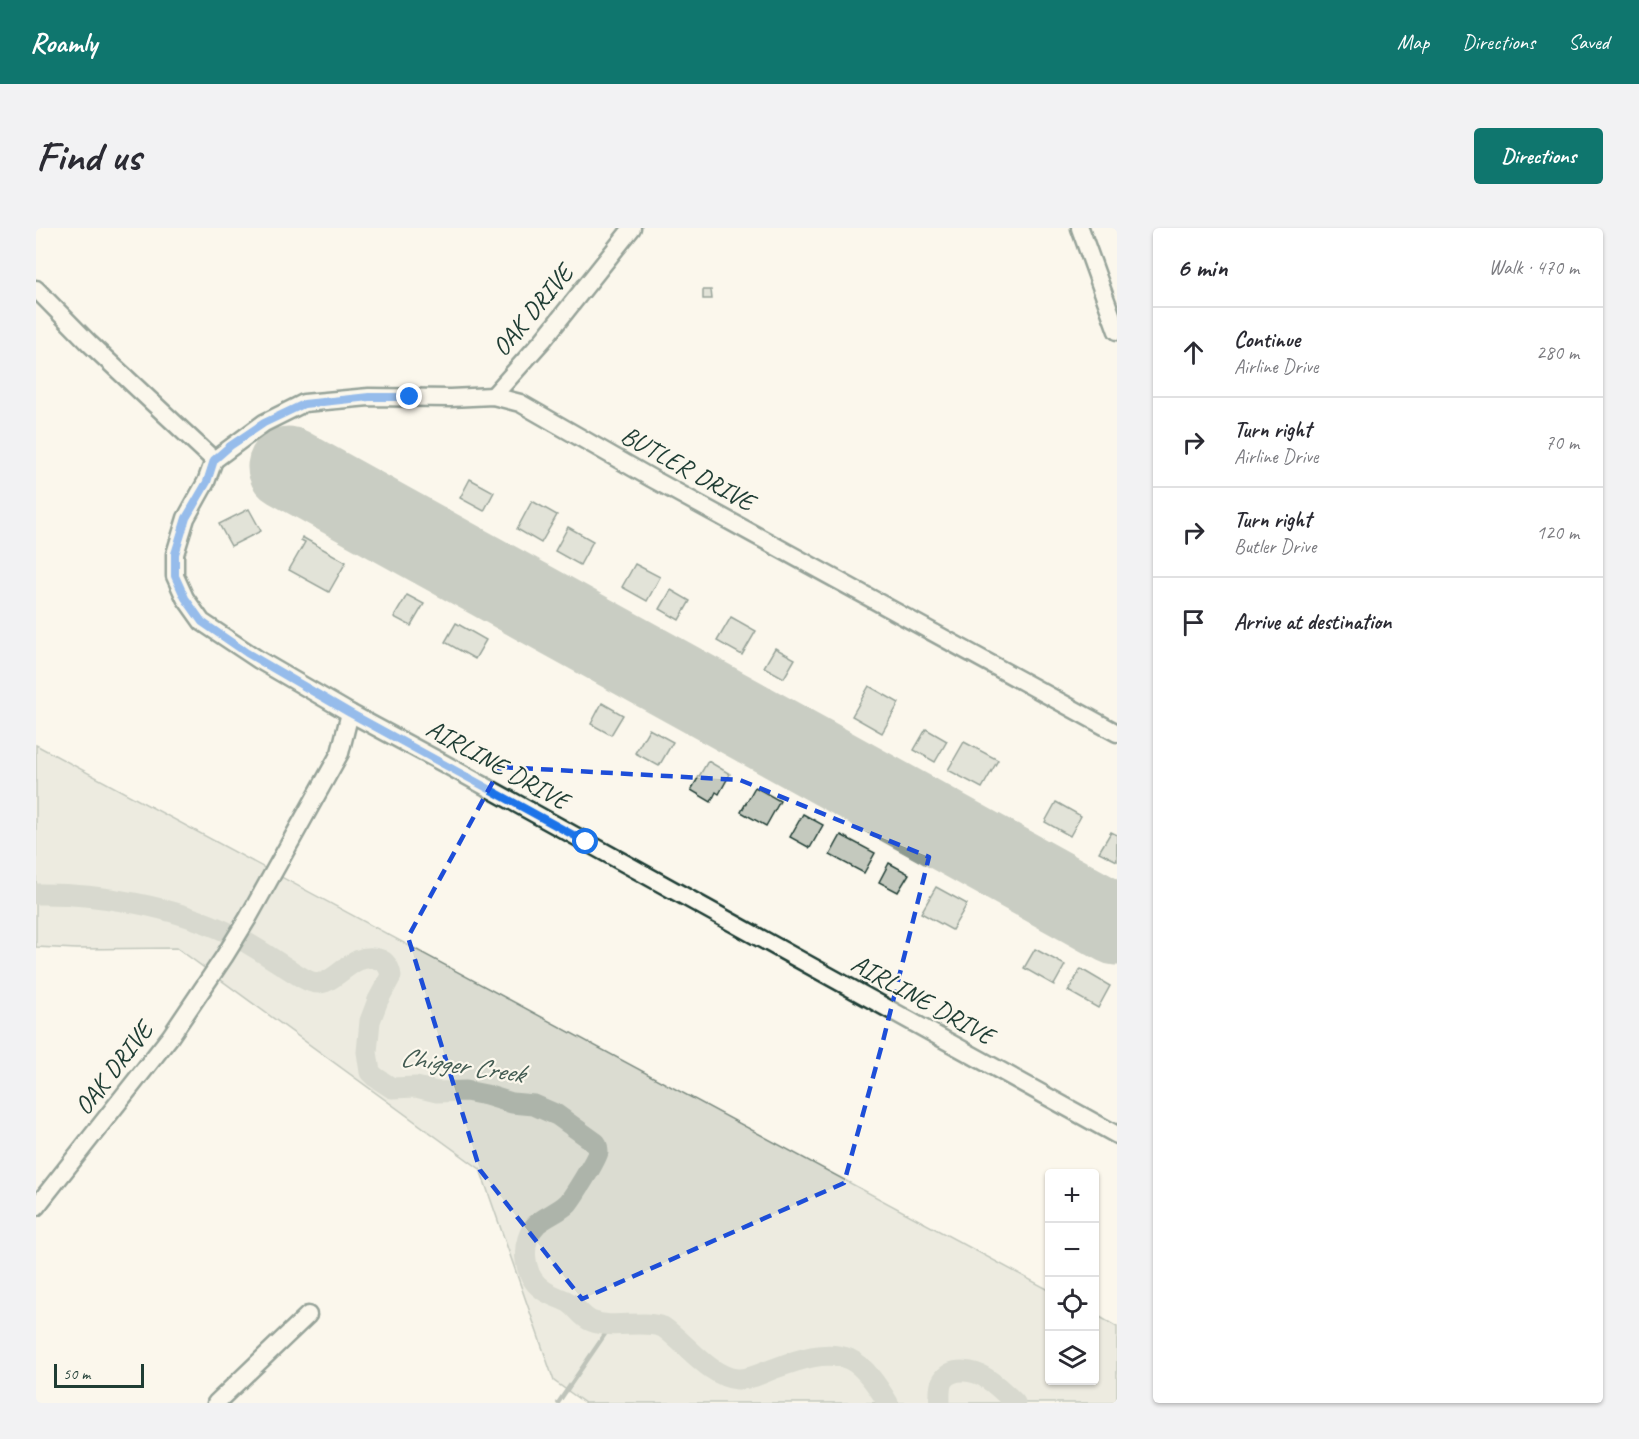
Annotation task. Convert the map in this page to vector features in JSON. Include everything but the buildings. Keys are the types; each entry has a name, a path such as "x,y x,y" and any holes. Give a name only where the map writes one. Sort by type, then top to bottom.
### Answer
{"street":[{"name":"OAK DRIVE","path":"493,396 543,340 632,228"},
{"path":"1080,228 1117,331"},
{"path":"36,289 90,344 214,460"},
{"name":"BUTLER DRIVE","path":"214,460 264,423 304,404 369,397 493,396 520,403 651,478 1117,733"},
{"name":"AIRLINE DRIVE","path":"214,460 207,482 186,518 175,554 175,576 185,598 202,622 247,653 350,713 1117,1135"},
{"name":"OAK DRIVE","path":"36,1207 170,1037 224,957 340,753 350,713"},
{"path":"216,1403 308,1314"}],"highlighted area":[{"path":"501,767 740,780 929,857 883,1041 844,1183 582,1299 480,1170 408,937"}],"shaded area":[{"path":"36,745 1045,1288 1045,1385 1099,1385 1099,1316 1117,1327 1117,1403 585,1403 554,1381 480,1169 177,948 36,947"}],"waterway":[{"name":"Chigger Creek","path":"36,894 109,899 184,915 229,933 314,983 325,982 356,961 370,958 383,961 389,968 391,976 370,1021 367,1052 370,1072 375,1077 392,1088 416,1087 437,1092 466,1091 512,1103 534,1105 557,1115 596,1143 597,1156 571,1199 537,1224 528,1239 527,1266 535,1283 570,1303 591,1321 609,1325 645,1324 663,1327 708,1366 727,1377 737,1379 755,1376 800,1360 820,1356 840,1356 849,1359 866,1372 888,1403"},
{"path":"558,1403 612,1324"},
{"name":"Chigger Creek","path":"940,1403 940,1388 943,1380 958,1371 976,1373 986,1378 1015,1403"}],"runway":[{"path":"288,467 1117,925"}],"route":[{"path":"410,397 369,397 304,404 264,423 230,446 214,460 207,482 186,518 175,554 175,576 185,598 202,622 247,653 350,713 586,842"}]}
